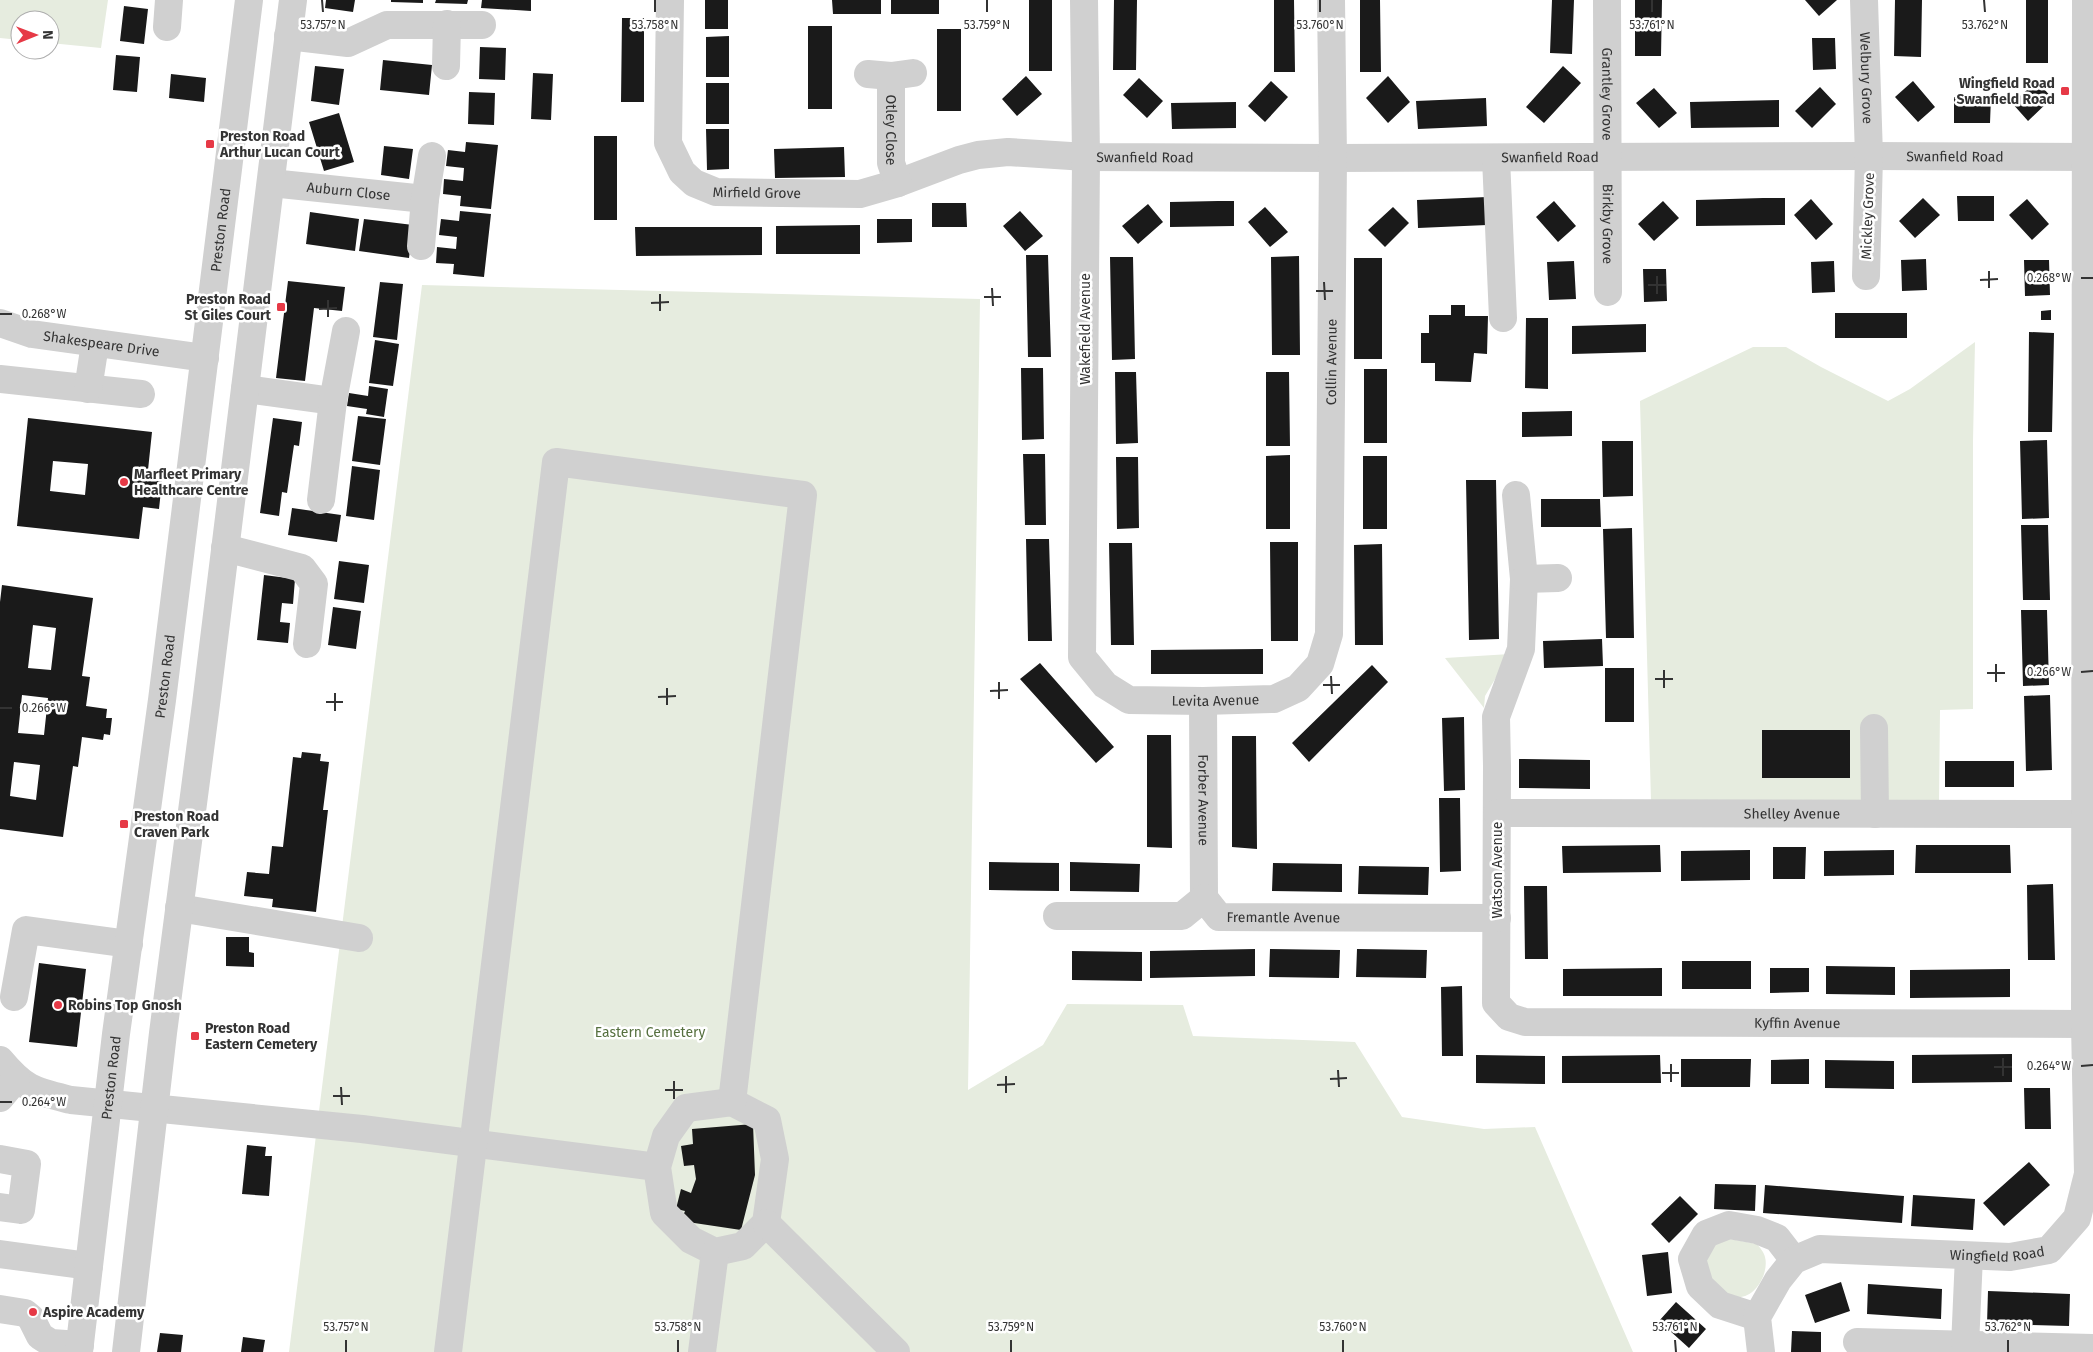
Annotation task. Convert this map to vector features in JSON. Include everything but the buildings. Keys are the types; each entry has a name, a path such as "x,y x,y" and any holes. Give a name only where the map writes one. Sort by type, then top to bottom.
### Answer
{"street":[{"path":"167,27 169,0"},
{"name":"Preston Road","path":"80,1348 108,1102 162,700 249,0"},
{"path":"126,1352 179,908 293,0"},
{"name":"Mirfield Grove","path":"670,0 668,143 682,172 694,183 716,192 860,194 898,183 959,160 978,155 1008,152"},
{"name":"Wakefield Avenue","path":"1082,657 1086,157 1084,0"},
{"name":"Collin Avenue","path":"1329,634 1333,158 1331,0"},
{"name":"Grantley Grove","path":"1607,0 1608,156"},
{"name":"Welbury Grove","path":"1864,0 1869,156"},
{"name":"Wingfield Road","path":"1757,1317 1778,1280 1794,1260 1820,1249 2010,1257 2049,1250 2077,1218 2088,1174 2085,1024 2090,922 2087,814 2089,157 2086,0"},
{"path":"446,66 447,24"},
{"path":"288,36 348,43 387,25 482,25"},
{"name":"Otley Close","path":"890,74 891,163 898,183"},
{"name":"Swanfield Road","path":"1008,152 1086,157 2089,157"},
{"path":"421,246 425,199 432,156"},
{"name":"Birkby Grove","path":"1608,156 1608,292"},
{"name":"Mickley Grove","path":"1866,276 1869,156"},
{"path":"1496,158 1503,318"},
{"name":"Auburn Close","path":"271,183 425,199"},
{"name":"Shakespeare Drive","path":"0,323 32,334 205,358"},
{"path":"320,500 333,401 346,331"},
{"path":"88,389 95,344"},
{"path":"0,379 141,394"},
{"path":"245,389 333,401"},
{"path":"448,1352 556,462 803,495 732,1102"},
{"path":"1516,495 1524,579 1558,578"},
{"path":"225,548 302,568 314,584 307,644"},
{"name":"Watson Avenue","path":"1509,1017 1496,1002 1498,918 1496,717 1521,649 1524,579"},
{"name":"Levita Avenue","path":"1082,657 1106,685 1129,700 1204,701 1274,699 1298,688 1320,664 1329,634"},
{"path":"162,700 206,704"},
{"name":"Forber Avenue","path":"1204,701 1204,898"},
{"path":"1874,728 1874,814"},
{"name":"Shelley Avenue","path":"1497,813 2087,814"},
{"path":"1057,916 1182,916 1204,898"},
{"name":"Fremantle Avenue","path":"1204,898 1219,917 1498,918"},
{"path":"179,908 359,938"},
{"path":"14,997 26,930 129,944"},
{"name":"Kyffin Avenue","path":"1509,1017 1525,1022 2085,1024"},
{"path":"5,1079 35,1091 71,1100 108,1102 155,1109 362,1129 657,1167"},
{"path":"732,1102 767,1120 775,1159 766,1222 743,1246 715,1252 691,1240 664,1213 657,1167 666,1136 686,1108 732,1102"},
{"path":"0,1159 27,1164 21,1210 0,1207"},
{"path":"766,1222 896,1352"},
{"path":"1761,1352 1757,1317 1720,1305 1700,1286 1692,1259 1706,1234 1729,1225 1757,1230 1777,1238 1794,1260"},
{"path":"702,1352 715,1252"},
{"path":"0,1254 89,1266"},
{"path":"1965,1346 1969,1256"},
{"path":"0,1309 25,1313 31,1318 40,1336 51,1343 80,1348"},
{"path":"1857,1342 2093,1348"}],"green space":[{"path":"0,0 108,0 101,48 60,44 60,10 10,10 10,39 0,38"},
{"name":"Eastern Cemetery","path":"422,285 980,299 968,1090 1043,1045 1067,1004 1183,1005 1193,1036 1355,1042 1402,1117 1484,1129 1535,1127 1633,1352 289,1352"},
{"path":"1975,342 1973,709 1940,710 1939,803 1651,801 1640,401 1753,347 1786,347 1888,401 1910,389"},
{"path":"1510,654 1485,696 1484,708 1445,658"},
{"path":"1714,1236 1757,1244 1764,1253 1766,1263 1763,1276 1752,1292 1741,1297 1735,1297 1715,1290 1698,1261"}],"place":[{"name":"Wingfield Road Swanfield Road","path":"2065,91"},
{"name":"Preston Road Arthur Lucan Court","path":"210,144"},
{"name":"Preston Road St Giles Court","path":"281,307"},
{"name":"Marfleet Primary Healthcare Centre","path":"124,482"},
{"name":"Preston Road Craven Park","path":"124,824"},
{"name":"Robins Top Gnosh","path":"58,1005"},
{"name":"Preston Road Eastern Cemetery","path":"195,1036"},
{"name":"Aspire Academy","path":"33,1312"}]}
